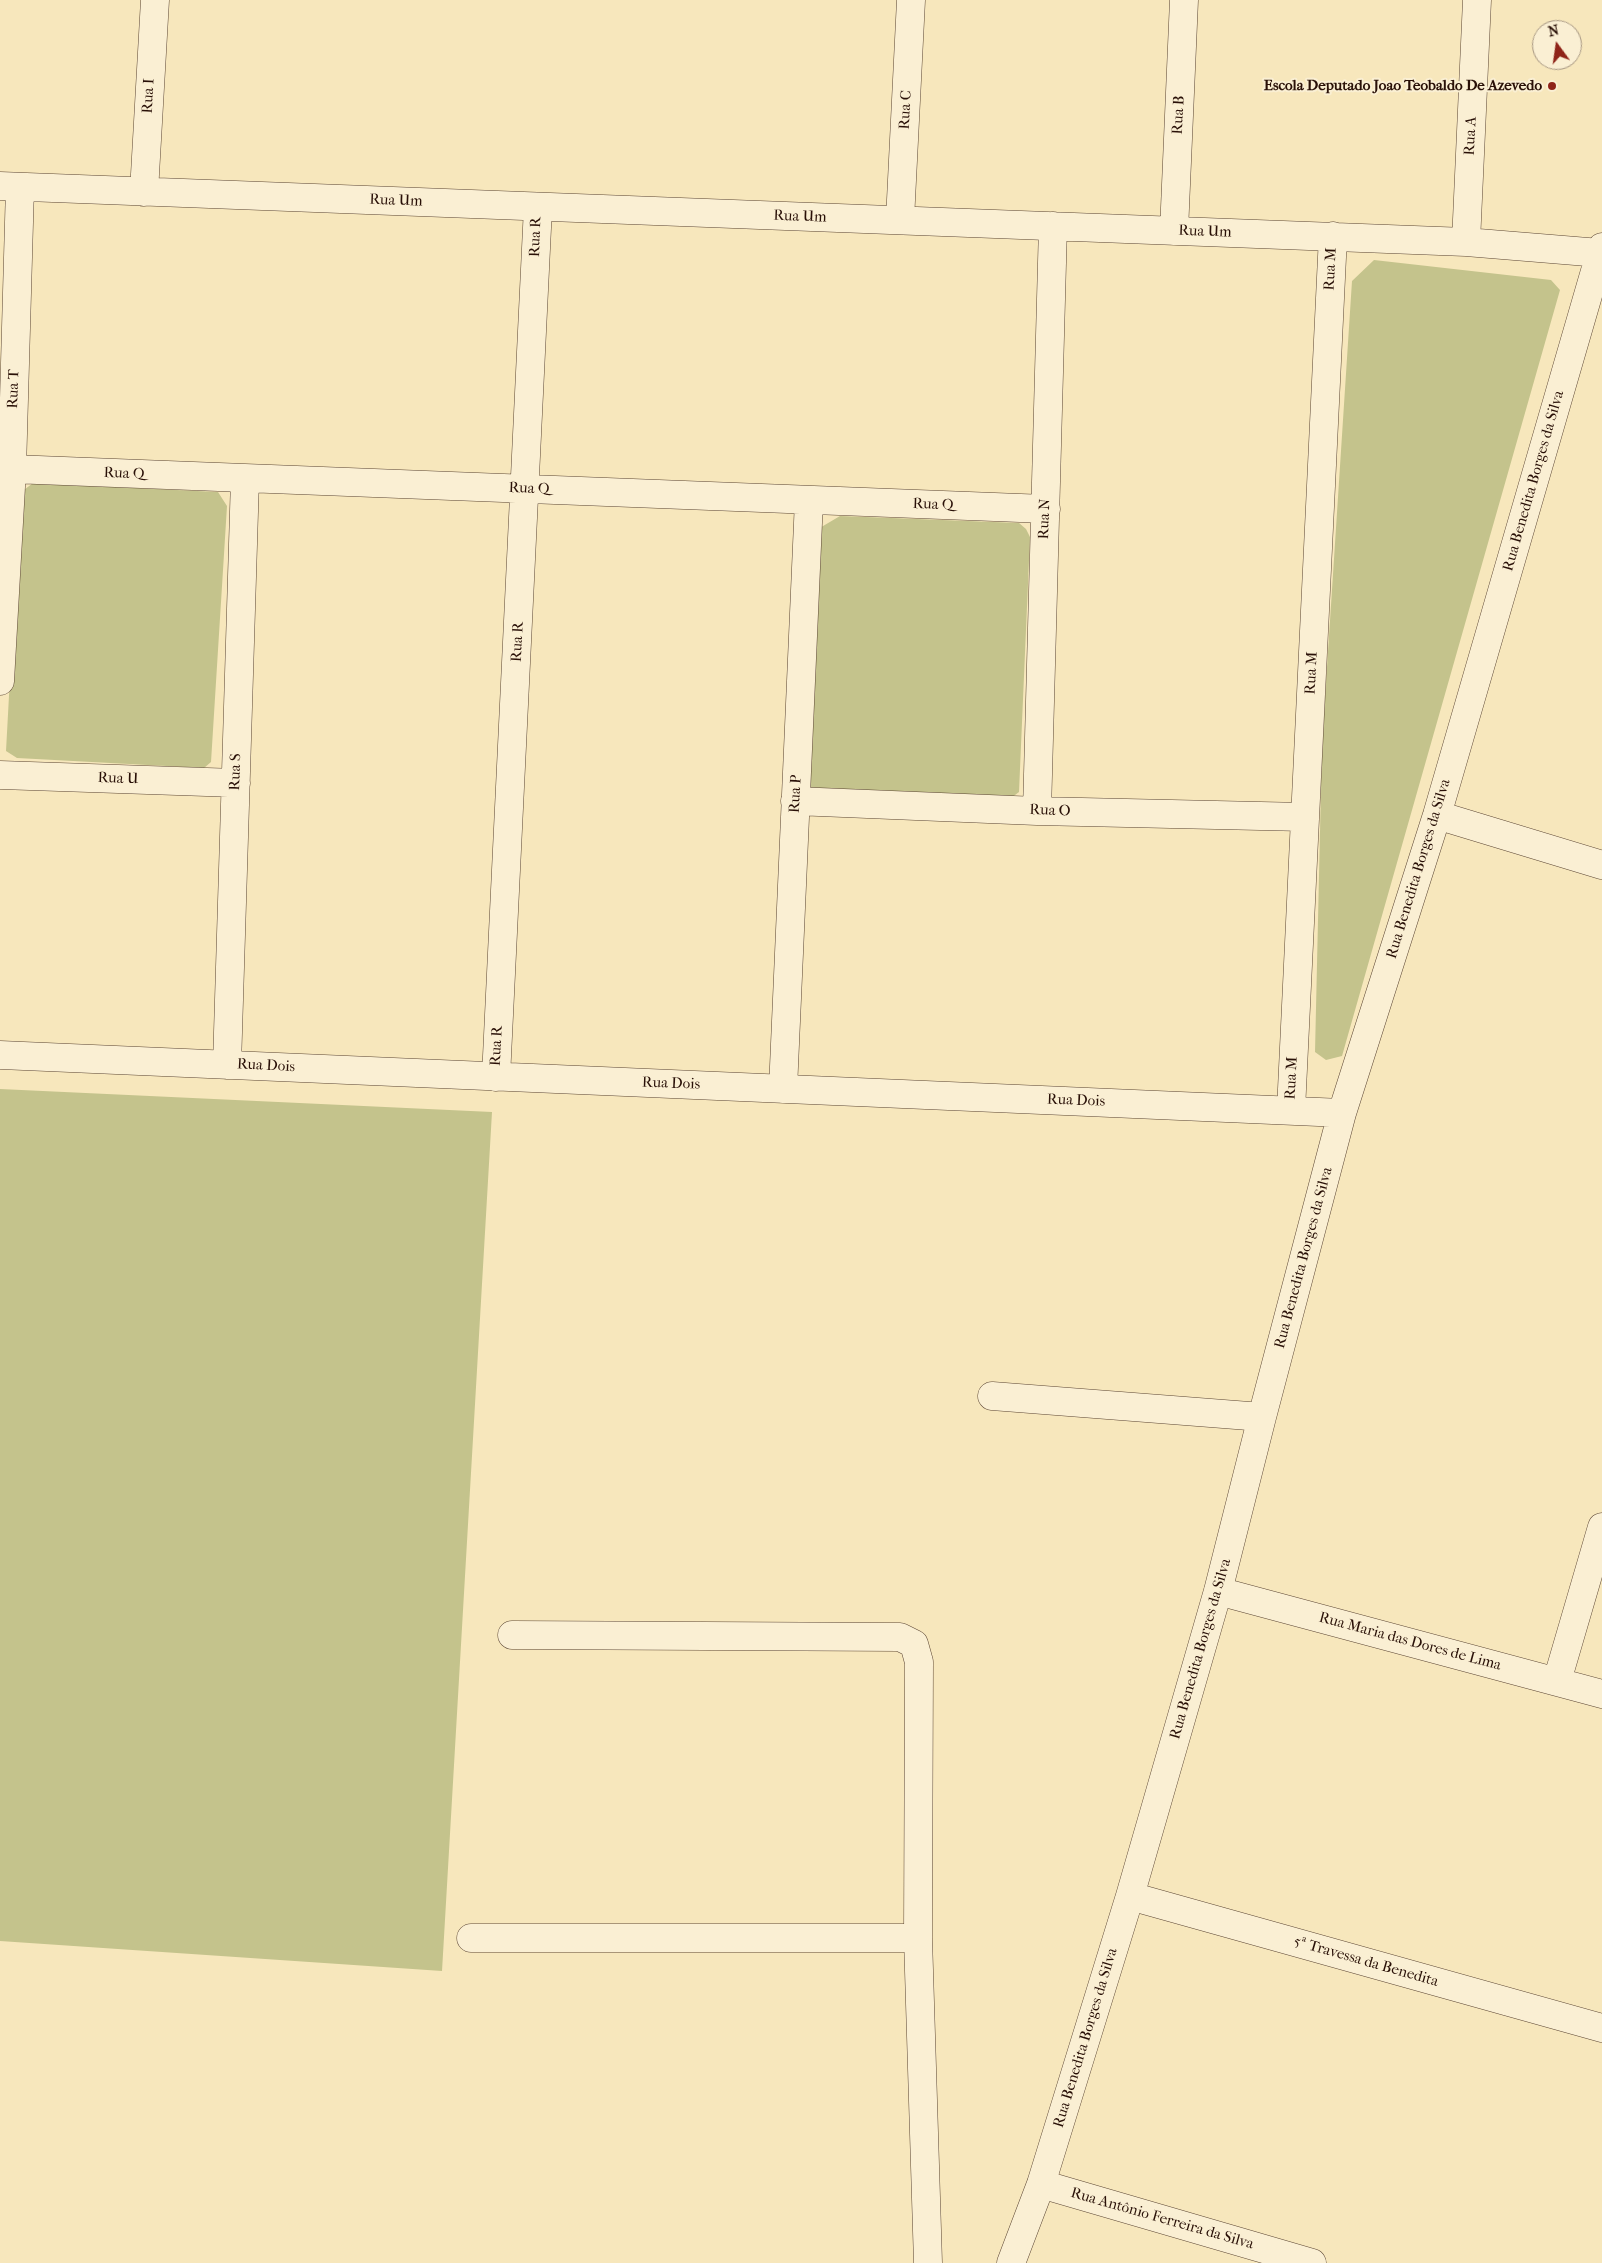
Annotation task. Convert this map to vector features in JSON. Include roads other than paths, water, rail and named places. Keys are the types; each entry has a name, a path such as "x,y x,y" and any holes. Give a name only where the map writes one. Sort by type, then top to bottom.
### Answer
{"street":[{"name":"Rua I","path":"144,192 155,0"},
{"name":"Rua C","path":"900,220 911,0"},
{"name":"Rua B","path":"1174,231 1184,0"},
{"name":"Rua A","path":"1466,242 1477,0"},
{"name":"Rua Um","path":"10,186 1333,236 1601,250"},
{"name":"Rua T","path":"0,681 12,469 10,186"},
{"name":"Rua R","path":"496,1077 526,489 538,207"},
{"name":"Rua N","path":"1037,811 1053,226"},
{"name":"Rua M","path":"1291,1110 1333,236"},
{"name":"Rua Benedita Borges da Silva","path":"1011,2263 1042,2184 1130,1896 1218,1591 1342,1113 1437,815 1601,250"},
{"name":"Rua Q","path":"12,469 1046,509"},
{"name":"Rua S","path":"228,1065 245,478"},
{"name":"Rua P","path":"783,1089 809,500"},
{"name":"Rua U","path":"0,775 236,783"},
{"name":"Rua O","path":"795,801 1037,811 1305,817"},
{"path":"1437,815 1602,865"},
{"name":"Rua Dois","path":"0,1055 1342,1113"},
{"path":"992,1396 1262,1417"},
{"path":"1557,1682 1602,1527"},
{"name":"Rua Maria das Dores de Lima","path":"1218,1591 1602,1694"},
{"path":"512,1635 900,1637 914,1644 919,1662 918,1938 928,2263"},
{"name":"5ª Travessa da Benedita","path":"1130,1896 1602,2028"},
{"path":"471,1938 918,1938"},
{"name":"Rua Antônio Ferreira da Silva","path":"1042,2184 1312,2263"}],"place":[{"name":"Escola Deputado Joao Teobaldo De Azevedo","path":"1552,86"}]}
